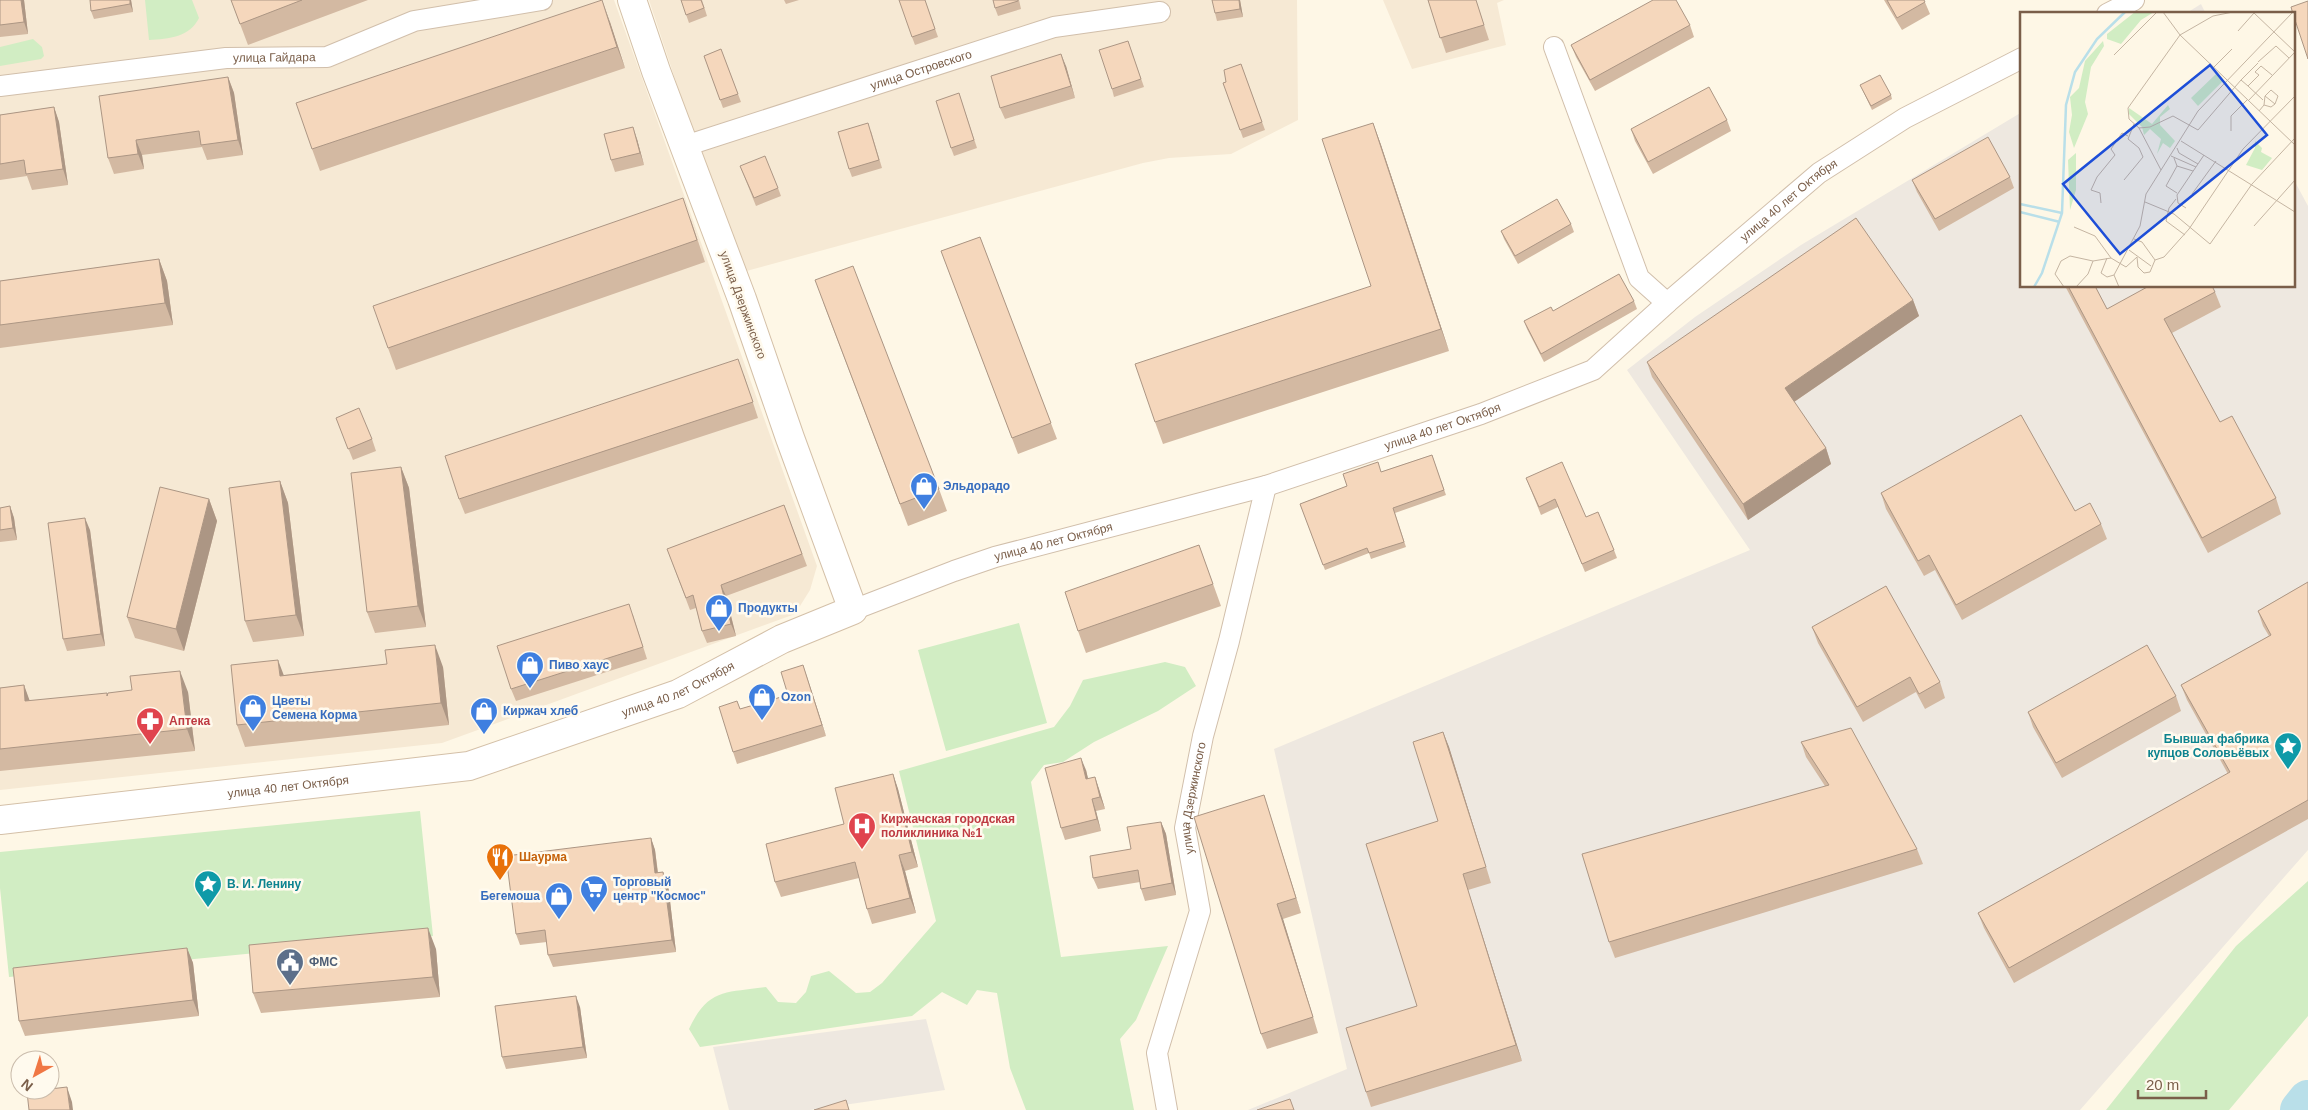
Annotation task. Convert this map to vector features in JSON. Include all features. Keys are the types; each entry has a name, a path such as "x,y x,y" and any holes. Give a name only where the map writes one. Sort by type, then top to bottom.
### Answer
{"street":[{"name":"улица Гайдара","path":"0,86 226,58 328,57 414,21 542,0"},
{"name":"улица Дзержинского","path":"632,0 742,299 793,447 853,610"},
{"path":"2111,12 2134,0"},
{"name":"улица Островского","path":"685,146 1054,27 1160,12"},
{"path":"1554,47 1639,278 1667,303"},
{"name":"улица 40 лет Октября","path":"0,820 469,766 678,694 782,639 853,610 995,557 1266,486 1481,414 1593,370 1667,303 1819,172 1905,118 2020,59"},
{"name":"улица Дзержинского","path":"1167,1110 1158,1053 1200,912 1185,828 1203,736 1229,642 1266,486"}],"shaded area":[{"path":"0,0 614,0 817,566 810,590 795,614 442,743 0,790"},
{"path":"649,0 1297,0 1298,120 1231,154 1169,158 1143,163 739,273"},
{"path":"1383,0 1504,0 1497,3 1506,45 1412,69"},
{"path":"2201,4 2205,12 2188,12"},
{"path":"2020,113 2020,288 2296,288 2296,184 2308,206 2308,850 2080,1110 1248,1110 1347,1069 1274,749 1750,550 1627,370 1695,317 1801,245"},
{"path":"926,1019 945,1090 810,1110 729,1110 713,1047"}],"green space":[{"path":"145,0 192,0 199,18 190,29 178,36 149,40"},
{"path":"33,39 42,47 44,56 41,59 0,66 0,47"},
{"path":"1019,623 1047,723 946,751 918,650"},
{"path":"1165,662 1185,667 1196,686 1158,711 1094,742 1063,762 1044,765 1031,782 1061,957 1168,946 1136,1020 1120,1039 1134,1110 1026,1110 1010,1068 997,993 977,990 967,1005 942,992 912,1016 700,1047 689,1029 703,1006 711,999 729,992 766,987 778,1002 796,1003 806,992 811,976 829,971 856,993 870,992 882,983 936,921 899,771 1054,727 1070,706 1083,680"},
{"path":"420,811 433,936 9,977 0,888 0,852"},
{"path":"2308,881 2308,1016 2229,1110 2106,1110 2236,946"}],"building":[{"path":"0,0 21,0 24,22 0,25"},
{"path":"90,0 130,0 130,4 91,11"},
{"path":"231,0 302,0 240,24"},
{"path":"602,0 617,47 312,149 296,103"},
{"path":"681,0 701,0 704,8 686,15"},
{"path":"899,0 925,0 935,29 912,37"},
{"path":"993,0 1018,0 1018,1 995,8"},
{"path":"1212,0 1239,0 1240,9 1215,13"},
{"path":"1428,0 1476,0 1484,25 1440,38"},
{"path":"1653,0 1676,0 1690,25 1590,80 1571,45"},
{"path":"1887,0 1924,0 1925,2 1897,18"},
{"path":"2308,1 2308,59 2296,23 2296,12 2292,12 2291,7"},
{"path":"1128,41 1141,79 1112,89 1099,50"},
{"path":"721,49 738,94 720,100 704,56"},
{"path":"1061,54 1071,86 1000,108 991,76"},
{"path":"1241,64 1262,122 1240,130 1223,83 1226,82 1224,70"},
{"path":"1880,75 1891,95 1871,106 1860,85"},
{"path":"228,77 238,140 201,145 199,131 136,140 138,154 108,158 99,96"},
{"path":"1709,87 1727,120 1648,162 1631,129"},
{"path":"959,93 974,140 951,148 936,101"},
{"path":"54,107 63,169 26,174 24,160 0,164 0,115"},
{"path":"868,123 879,160 849,169 838,132"},
{"path":"1373,123 1441,329 1155,422 1135,364 1371,286 1322,139"},
{"path":"633,127 640,153 611,160 604,134"},
{"path":"1988,137 2010,177 1935,219 1912,180"},
{"path":"765,156 778,188 754,198 740,166"},
{"path":"683,198 697,240 388,348 373,306"},
{"path":"1557,199 1571,224 1515,256 1501,231"},
{"path":"1856,218 1913,300 1785,388 1826,448 1743,504 1647,362"},
{"path":"980,237 1051,423 1012,438 941,251"},
{"path":"159,259 165,303 0,325 0,281"},
{"path":"853,266 939,489 900,504 815,280"},
{"path":"1619,274 1634,301 1541,354 1524,321 1551,307 1553,311"},
{"path":"2069,288 2096,288 2107,309 2145,288 2213,288 2215,292 2164,319 2220,422 2232,416 2276,498 2202,538"},
{"path":"738,359 753,402 459,499 445,456"},
{"path":"359,408 372,439 348,449 336,418"},
{"path":"2021,415 2075,511 2090,503 2101,524 1956,605 1929,555 1918,561 1881,493"},
{"path":"1432,455 1444,490 1393,508 1404,542 1369,553 1367,548 1323,565 1300,504 1347,486 1343,474 1378,462 1381,472"},
{"path":"1562,462 1586,517 1598,512 1614,550 1582,564 1555,499 1539,507 1526,478"},
{"path":"401,467 418,606 367,612 351,473"},
{"path":"280,481 296,615 245,621 229,488"},
{"path":"160,487 209,499 176,629 127,617"},
{"path":"784,505 802,554 721,585 731,624 702,631 693,595 686,598 667,549"},
{"path":"10,506 13,528 0,530 0,508"},
{"path":"85,518 101,634 63,639 48,523"},
{"path":"1199,545 1213,584 1078,631 1065,592"},
{"path":"2308,582 2308,800 2009,968 1978,913 2230,772 2181,685 2271,635 2258,611"},
{"path":"1886,586 1940,682 1919,694 1910,677 1857,707 1812,627"},
{"path":"629,604 643,647 511,689 497,646"},
{"path":"435,645 441,703 237,725 231,665 278,660 280,676 387,664 385,650"},
{"path":"2147,645 2176,696 2056,763 2028,712"},
{"path":"803,665 822,725 733,752 719,707 737,701 740,709 788,695 781,672"},
{"path":"180,671 187,729 0,749 0,688 24,685 25,701 107,693 107,696 108,693 132,690 130,676"},
{"path":"1851,728 1917,849 1609,942 1582,854 1829,785 1801,742"},
{"path":"1443,732 1486,867 1463,874 1516,1045 1366,1092 1346,1028 1417,1006 1366,844 1438,821 1413,742"},
{"path":"1081,758 1086,779 1095,777 1100,797 1092,799 1097,819 1061,828 1045,768"},
{"name":"Киржачская городская поликлиника №1","path":"893,774 912,852 899,855 910,898 867,909 855,862 775,882 766,844 844,824 835,788"},
{"path":"1264,795 1296,898 1277,904 1313,1017 1261,1034 1194,817"},
{"path":"1161,822 1172,883 1141,889 1138,870 1093,878 1090,856 1131,849 1127,827"},
{"name":"Торговый центр \"Космос\"","path":"651,838 655,873 663,872 672,940 548,955 545,930 516,934 506,856"},
{"path":"428,928 433,977 253,993 249,945"},
{"path":"187,948 193,1000 19,1021 13,968"},
{"path":"576,996 583,1047 502,1057 495,1006"},
{"path":"67,1087 70,1110 29,1110 28,1100 60,1100 60,1088"},
{"path":"1290,1099 1294,1110 1257,1110"},
{"path":"846,1100 849,1110 814,1110"}],"waterway":[{"path":"2300,1110 2308,1100"}],"place":[{"name":"Эльдорадо","path":"924,510"},
{"name":"Продукты","path":"719,632"},
{"name":"Пиво хаус","path":"530,689"},
{"name":"Ozon","path":"762,721"},
{"name":"Цветы Семена Корма","path":"253,732"},
{"name":"Киржач хлеб","path":"484,735"},
{"name":"Аптека","path":"150,745"},
{"name":"Бывшая фабрика купцов Соловьёвых","path":"2288,770"},
{"name":"Киржачская городская поликлиника №1","path":"862,850"},
{"name":"Шаурма","path":"500,881"},
{"name":"В. И. Ленину","path":"208,908"},
{"name":"Торговый центр \"Космос\"","path":"594,913"},
{"name":"Бегемоша","path":"559,920"},
{"name":"ФМС","path":"290,986"}]}
